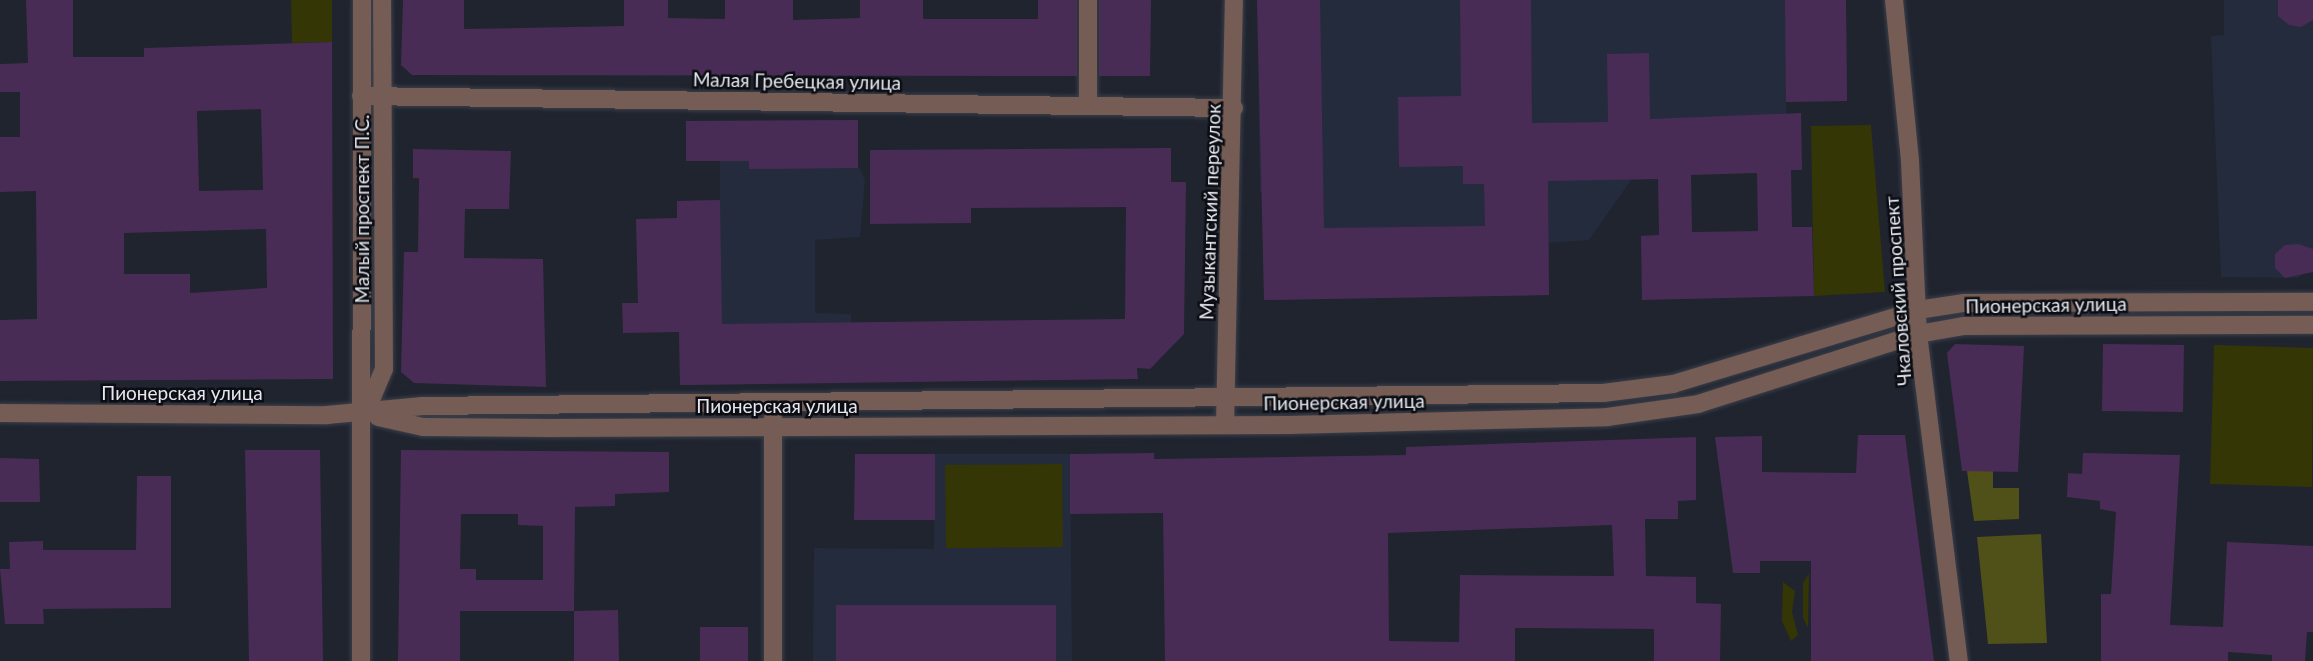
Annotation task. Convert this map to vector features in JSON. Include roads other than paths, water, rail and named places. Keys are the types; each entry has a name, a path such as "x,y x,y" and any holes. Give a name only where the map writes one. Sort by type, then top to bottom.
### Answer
{"street":[{"name":"Малый проспект П.С.","path":"361,661 365,414 358,369 362,0"},
{"name":"Малый проспект П.С.","path":"365,414 384,369 382,0"},
{"path":"1088,0 1088,105"},
{"name":"Музыкантский переулок","path":"1225,425 1234,108 1234,0"},
{"name":"Чкаловский проспект","path":"1894,0 1910,161 1918,334 1959,661"},
{"name":"Малая Гребецкая улица","path":"361,96 1234,108"},
{"name":"Пионерская улица","path":"0,413 365,414 423,406 773,404 1636,390 1713,373 1917,310 1964,303 2313,302"},
{"name":"Пионерская улица","path":"365,414 423,427 773,427 1225,425 1652,413 1698,404 1918,334 1964,326 2313,325"},
{"path":"773,404 773,661"}]}
